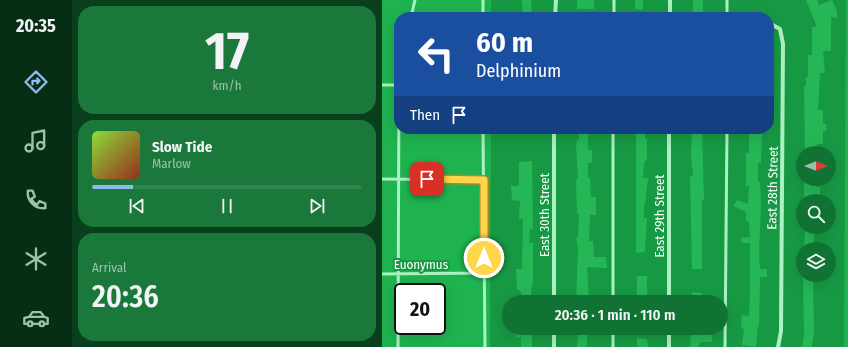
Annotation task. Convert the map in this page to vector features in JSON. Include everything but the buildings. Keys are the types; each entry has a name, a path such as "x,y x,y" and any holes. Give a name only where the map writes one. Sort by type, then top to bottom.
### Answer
{"street":[{"path":"555,12 556,0"},
{"path":"670,0 670,12"},
{"name":"East 28th Street","path":"774,26 780,29 782,34 783,52 781,331 778,347"},
{"name":"East 30th Street","path":"554,134 554,295"},
{"name":"East 29th Street","path":"669,134 669,295"},
{"path":"554,335 554,347"},
{"path":"669,335 669,347"}],"lane":[{"path":"412,12 415,0"},
{"path":"483,0 483,12"},
{"path":"614,0 614,12"},
{"path":"727,0 727,12"},
{"path":"382,85 394,85"},
{"path":"398,134 398,347"},
{"path":"483,134 485,347"},
{"path":"613,134 613,295"},
{"path":"725,347 727,134"},
{"path":"382,179 484,180"},
{"name":"Euonymus","path":"382,274 484,273"},
{"path":"613,335 613,347"}],"green space":[{"path":"382,0 491,0 491,12 394,12 394,134 491,134 490,347 382,347"},
{"path":"846,0 848,0 848,347 844,347"}],"route":[{"path":"427,179 484,180 484,258"}]}
